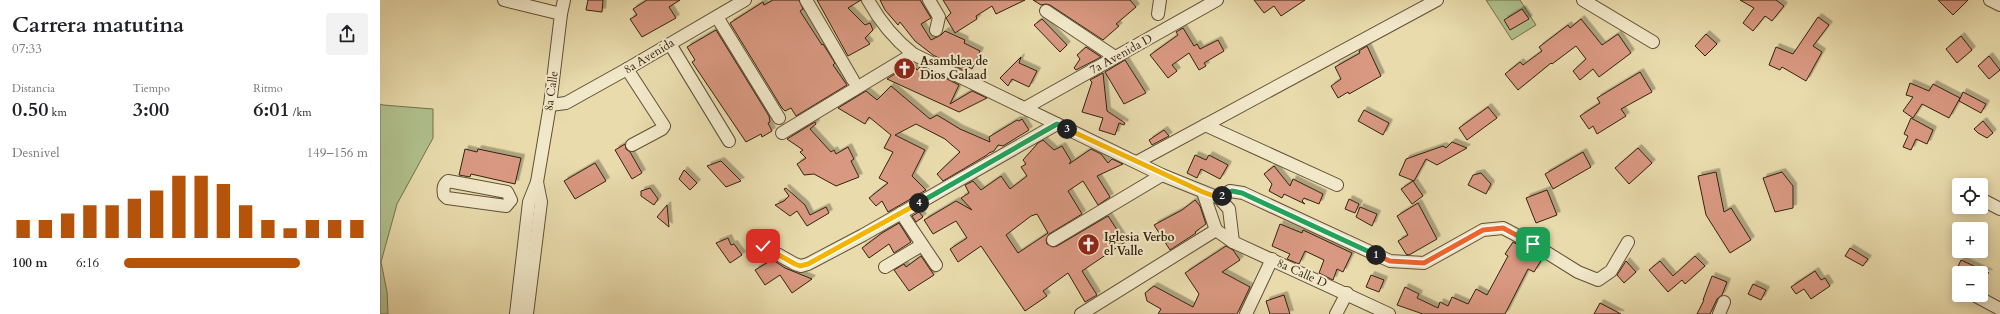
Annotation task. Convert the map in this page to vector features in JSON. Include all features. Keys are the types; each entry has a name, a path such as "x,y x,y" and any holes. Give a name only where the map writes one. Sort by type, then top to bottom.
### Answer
{"street":[{"path":"504,0 561,14"},
{"name":"8a Calle","path":"516,314 529,202 537,182 550,105 564,0"},
{"path":"806,0 853,80"},
{"path":"868,0 879,21 898,42 912,54 1162,174 1219,198 1229,209 1233,242"},
{"path":"929,0 939,17 936,30"},
{"path":"1158,14 1160,0"},
{"name":"7a Avenida D","path":"1025,108 1217,0"},
{"path":"1137,162 1438,0"},
{"path":"1583,0 1653,42"},
{"path":"1990,0 2000,5"},
{"name":"8a Avenida","path":"550,105 566,103 628,70 717,17 740,1"},
{"path":"1046,11 1115,57"},
{"path":"717,17 779,118"},
{"path":"670,44 729,141"},
{"path":"782,133 912,54"},
{"path":"628,70 664,126 662,129 632,145"},
{"path":"763,246 800,266 808,264 1057,124"},
{"path":"1205,125 1336,185"},
{"path":"1053,240 1162,174"},
{"path":"448,182 507,192 511,200 506,206 447,198 444,195 443,190 445,184 448,182"},
{"name":"8a Calle","path":"527,314 541,202 537,182"},
{"path":"1219,198 1230,191 1242,193 1390,261 1424,263 1483,230 1503,228 1533,244 1578,272 1598,280 1611,270 1628,242"},
{"path":"1081,314 1216,230 1203,192"},
{"path":"511,200 529,202"},
{"path":"1988,203 2000,209"},
{"path":"901,213 936,265"},
{"name":"8a Calle D","path":"1216,230 1233,242 1347,293 1389,314"},
{"path":"885,267 922,245"},
{"path":"1246,314 1272,259"},
{"path":"1336,314 1347,293"},
{"path":"1719,314 1724,302"},
{"path":"1987,302 2000,309"}],"green space":[{"path":"1486,0 1520,0 1536,25 1512,40"},
{"path":"380,104 433,109 433,138 397,204 381,262 387,292 388,314 380,314"}],"building":[{"path":"588,0 603,0 602,12 586,10"},
{"path":"647,0 680,0 669,7 676,18 642,37 630,19 637,15 633,9"},
{"path":"773,0 799,0 803,9 800,11 822,45 823,44 835,63 833,65 847,85 796,116 791,108 785,111 782,108 730,23 763,2 764,5"},
{"path":"817,0 861,0 848,8 865,25 870,23 873,30 865,38 870,44 848,56"},
{"path":"880,0 920,0 931,18 921,24 931,40 941,35 945,31 965,40 964,43 980,51 972,69 967,66 965,71 933,55 915,41 900,22 898,25 885,10"},
{"path":"943,0 1025,0 996,14 992,6 976,16 977,19 955,33 946,18 951,13"},
{"path":"1033,0 1130,0 1136,7 1116,24 1119,26 1103,40 1050,5 1041,5"},
{"path":"1254,0 1305,0 1281,16 1274,6 1264,13"},
{"path":"1740,0 1776,0 1784,6 1772,21 1765,16 1753,31 1743,23 1754,8"},
{"path":"1938,0 1968,0 1953,15"},
{"path":"1522,9 1529,19 1510,30 1504,20"},
{"path":"1818,17 1829,25 1813,46 1822,52 1806,81 1782,67 1780,70 1769,65 1776,47 1793,54"},
{"path":"1042,19 1067,45 1060,52 1034,25"},
{"path":"1581,19 1602,45 1618,34 1631,53 1599,77 1593,69 1580,80 1573,71 1586,59 1576,46 1552,64 1551,63 1518,90 1505,74 1520,62 1523,65 1542,51 1539,47 1568,25 1570,28"},
{"path":"1183,28 1194,46 1197,44 1200,49 1218,40 1224,51 1204,63 1206,66 1199,70 1189,53 1172,65 1177,71 1168,78 1150,55 1178,35 1176,32"},
{"path":"716,30 769,116 770,122 768,123 772,131 762,137 761,134 746,142 692,62 695,60 687,47"},
{"path":"1706,34 1717,44 1705,56 1695,46"},
{"path":"1961,36 1972,50 1957,63 1946,49"},
{"path":"1367,46 1381,76 1349,94 1348,92 1338,98 1331,86 1341,79 1335,67 1360,53 1359,51"},
{"path":"1086,47 1101,57 1076,70 1074,68 1080,59 1077,55"},
{"path":"1989,56 2000,70 1989,79 1978,66"},
{"path":"1021,57 1019,63 1037,71 1029,87 1012,79 1008,86 1000,78"},
{"path":"1125,60 1146,93 1124,104 1105,72"},
{"path":"912,63 917,70 921,66 959,85 950,104 972,91 987,98 959,112 887,79"},
{"path":"1640,72 1652,92 1621,109 1626,116 1597,134 1593,126 1589,129 1580,116 1600,103 1597,98"},
{"path":"1103,73 1107,111 1125,123 1124,125 1119,123 1115,135 1099,130 1103,118 1082,112 1092,82 1090,80"},
{"path":"1910,83 1929,91 1933,84 1960,98 1949,118 1922,104 1913,118 1903,111 1913,97 1906,95"},
{"path":"891,86 930,119 937,115 960,129 990,142 989,137 1017,120 1019,121 1022,119 1029,130 1003,146 998,145 994,151 943,181 937,174 960,152 945,139 916,124 895,135 925,150 912,176 926,190 888,212 882,201 876,206 869,198 888,183 879,178 893,152 884,148 891,135 869,117 865,124 838,108 866,91 877,100"},
{"path":"1963,92 1986,104 1981,113 1959,101"},
{"path":"1488,107 1497,118 1467,140 1459,128"},
{"path":"1364,110 1389,123 1383,135 1358,121"},
{"path":"1911,118 1933,130 1927,144 1916,139 1911,150 1903,147 1908,136 1904,134"},
{"path":"1983,121 1993,133 1987,138 1974,129"},
{"path":"815,122 816,124 810,129 831,152 834,150 836,154 848,147 854,159 851,161 859,177 836,186 814,174 804,175 797,164 806,158 800,152 803,150 787,139"},
{"path":"1164,130 1169,136 1152,145 1149,140"},
{"path":"1043,140 1054,150 1062,146 1071,161 1069,164 1091,149 1101,154 1108,163 1112,159 1123,164 1097,176 1110,197 1098,205 1083,181 1068,191 1082,214 1049,234 1046,240 1047,244 1053,247 1057,246 1108,216 1125,242 1082,271 1097,295 1085,302 1068,273 1043,291 1047,296 1025,311 981,246 958,262 950,249 967,238 956,221 933,234 924,220 956,201 972,210 961,198 969,193 965,185 973,181 981,190 1001,176 1010,189 1027,176 1021,167 1026,164 1023,160 1038,143","holes":["1037,214 1048,233 1018,253 1006,235 1031,216"]},
{"path":"1452,142 1467,148 1437,165 1426,159 1414,181 1399,175 1406,159 1443,146 1446,148"},
{"path":"625,144 626,149 630,152 642,173 632,179 615,150"},
{"path":"1638,148 1652,163 1629,184 1615,168"},
{"path":"465,149 477,152 478,149 521,158 515,184 471,174 470,177 459,175"},
{"path":"1583,152 1591,167 1553,189 1545,174"},
{"path":"1195,155 1206,160 1209,155 1228,165 1220,179 1201,169 1197,178 1187,173"},
{"path":"721,161 741,181 726,187 707,166"},
{"path":"595,163 606,181 575,199 564,181"},
{"path":"1274,166 1290,186 1293,179 1323,194 1319,204 1304,198 1302,201 1305,204 1284,194 1282,198 1269,191 1272,184 1264,174"},
{"path":"684,170 697,183 690,190 679,179"},
{"path":"1716,172 1724,212 1731,208 1751,240 1730,253 1706,215 1698,176"},
{"path":"1782,172 1793,186 1793,208 1775,212 1763,178"},
{"path":"1481,173 1491,184 1486,194 1468,185 1473,175"},
{"path":"1413,181 1423,196 1412,204 1401,189"},
{"path":"650,188 658,199 654,205 641,196 641,191"},
{"path":"786,188 805,205 810,215 826,207 829,213 807,226 797,211 790,216 775,205 784,201 789,196 784,189"},
{"path":"1547,190 1557,215 1536,223 1526,198"},
{"path":"1349,199 1359,204 1355,213 1345,209"},
{"path":"1195,200 1200,206 1206,224 1195,232 1196,233 1170,250 1154,225 1182,210"},
{"path":"1418,203 1437,239 1409,255 1406,254 1398,241 1408,235 1397,216"},
{"path":"667,205 669,227 657,217"},
{"path":"1360,207 1377,214 1372,226 1356,217"},
{"path":"919,212 923,217 916,222 912,216"},
{"path":"899,223 911,242 894,253 889,244 869,258 862,248 882,233"},
{"path":"1280,224 1302,233 1303,230 1352,253 1343,272 1337,269 1333,280 1319,273 1324,260 1305,251 1299,264 1287,259 1290,254 1272,246"},
{"path":"728,238 731,245 734,244 742,255 730,263 716,243"},
{"path":"1513,242 1542,259 1534,272 1528,269 1505,314 1423,314 1397,305 1405,287 1419,294 1417,298 1438,308 1440,302 1448,306 1452,297 1468,304 1476,289 1487,295 1508,256 1505,254"},
{"path":"1226,246 1233,250 1240,260 1222,272 1250,287 1237,314 1158,314 1161,309 1147,301 1145,293 1154,286 1193,307 1199,294 1185,273"},
{"path":"1850,248 1868,259 1863,266 1845,256"},
{"path":"921,256 934,275 909,291 894,270 904,264 906,267"},
{"path":"1695,256 1705,266 1685,284 1682,280 1668,292 1649,270 1660,261 1673,276"},
{"path":"770,258 785,268 812,279 792,293 780,275 765,285 755,270 770,261"},
{"path":"1961,260 1974,266 1958,266"},
{"path":"1626,261 1636,272 1624,283 1617,275"},
{"path":"1815,271 1821,280 1825,278 1830,286 1811,299 1804,289 1796,294 1791,287"},
{"path":"1371,275 1384,280 1379,292 1366,287"},
{"path":"1712,276 1727,282 1722,295 1717,299 1710,314 1697,314 1704,300"},
{"path":"1753,284 1766,290 1761,300 1748,294"},
{"path":"1284,295 1290,314 1270,314 1266,301"},
{"path":"1600,303 1621,314 1594,314"}],"place":[{"name":"Asamblea de Dios Galaad","path":"905,68"},
{"name":"Iglesia Verbo el Valle","path":"1089,244"}],"route":[{"path":"763,246 800,266 808,264 863,235 1057,124 1203,192 1219,198 1230,191 1242,193 1390,261 1424,263 1483,230 1503,228 1533,244"}]}
